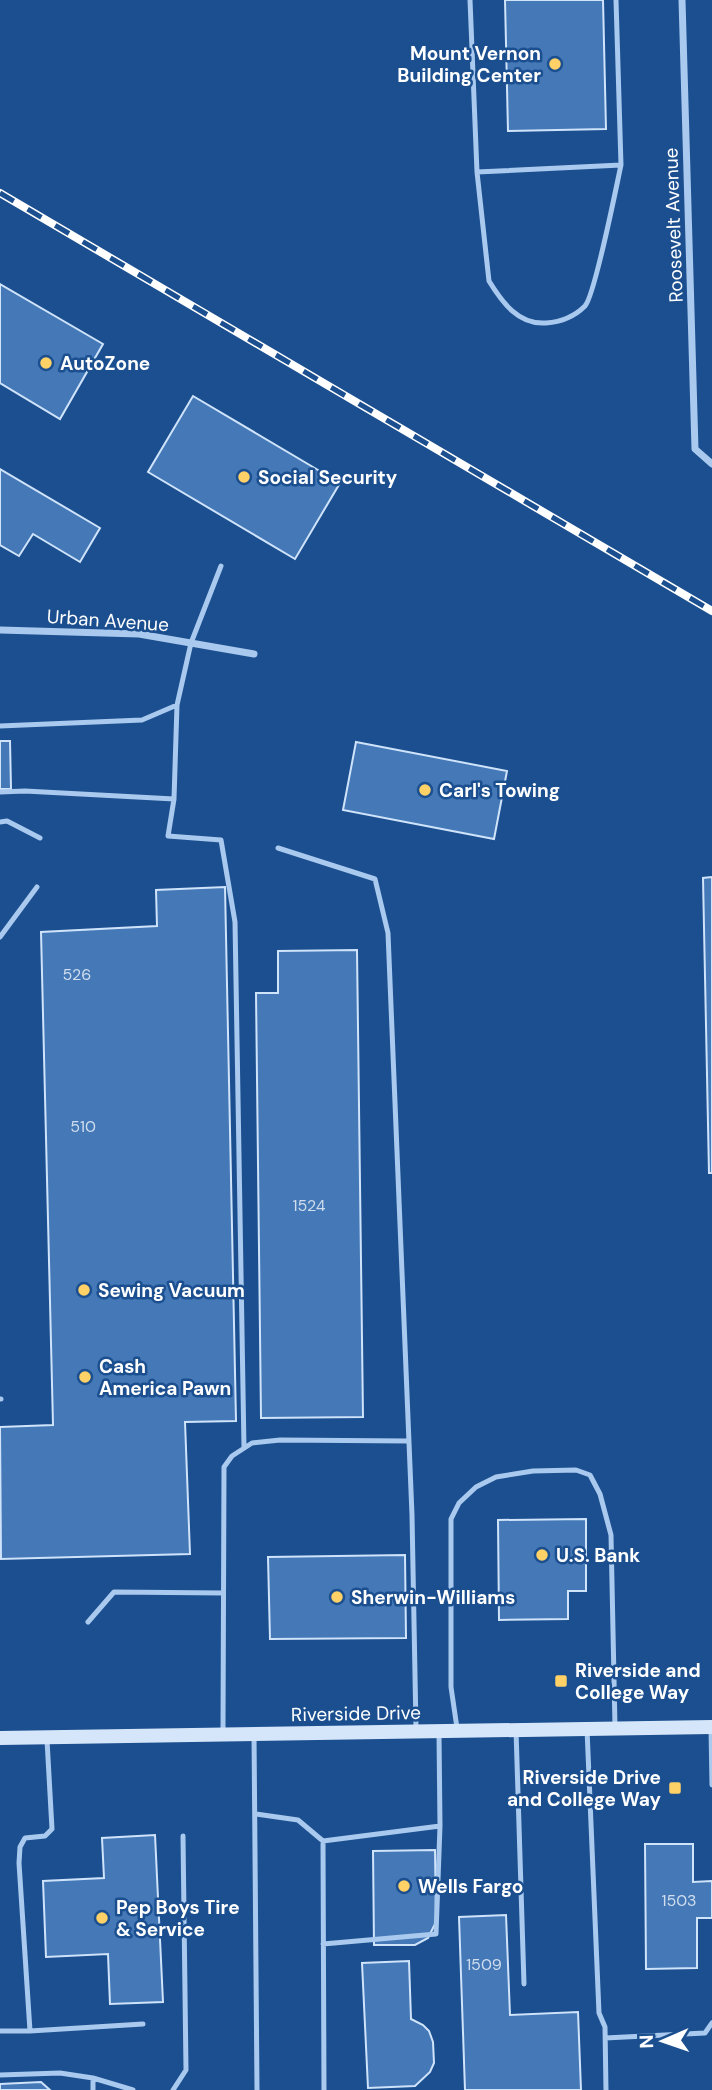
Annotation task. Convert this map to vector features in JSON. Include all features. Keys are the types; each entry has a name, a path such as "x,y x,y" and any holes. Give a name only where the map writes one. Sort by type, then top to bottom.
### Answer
{"main road":[{"name":"Riverside Drive","path":"0,1738 712,1727"}],"street":[{"name":"Roosevelt Avenue","path":"682,0 695,449 712,464"},
{"name":"Urban Avenue","path":"0,630 139,634 254,654"}],"lane":[{"path":"470,0 477,172 489,281 519,318 540,323 562,322 586,305 595,277 621,165 616,0"},
{"path":"477,172 621,165"},
{"path":"221,566 191,643 177,705 174,799 168,836 221,840 235,922 244,1448"},
{"path":"0,726 142,720 177,705"},
{"path":"0,792 174,799"},
{"path":"0,822 7,821 40,838"},
{"path":"278,848 375,879 388,933 414,1553 416,1732"},
{"path":"0,937 37,887"},
{"path":"223,1735 224,1467 232,1456 253,1443 280,1440 409,1441"},
{"path":"457,1731 451,1687 451,1518 459,1503 476,1487 496,1477 533,1471 576,1470 590,1475 600,1494 611,1535 615,1729"},
{"path":"88,1622 114,1592 223,1592"},
{"path":"712,1727 712,1785"},
{"path":"587,1729 599,2013 605,2027 606,2090"},
{"path":"516,1730 524,1984"},
{"path":"323,1944 436,1934 440,1826 439,1731"},
{"path":"254,1734 257,2090"},
{"path":"30,2031 19,1863 20,1847 25,1838 45,1836 52,1829 47,1737"},
{"path":"256,1814 298,1820 323,1841 440,1826"},
{"path":"173,2090 186,2070 183,1836"},
{"path":"323,1841 324,2090"},
{"path":"0,2031 143,2024"},
{"path":"605,2038 705,2033 712,2024"},
{"path":"0,2076 60,2073 93,2078 133,2090"},
{"path":"93,2078 93,2090"}],"building":[{"name":"Mount Vernon Building Center","path":"505,0 603,0 606,129 508,131"},
{"name":"AutoZone","path":"0,284 103,344 60,419 0,383"},
{"name":"Social Security","path":"193,396 340,483 295,559 148,472"},
{"path":"0,469 100,528 80,562 33,534 19,556 0,545"},
{"path":"0,741 10,741 11,789 0,789"},
{"name":"Carl's Towing","path":"356,742 507,771 494,839 343,810"},
{"path":"712,877 712,1173 709,1173 703,878"},
{"path":"225,887 236,1421 185,1422 190,1554 1,1559 0,1427 53,1425 41,932 157,926 156,890"},
{"path":"357,950 363,1417 261,1418 256,993 278,993 278,951"},
{"name":"U.S. Bank","path":"586,1519 586,1591 568,1591 568,1619 499,1620 498,1520"},
{"name":"Sherwin-Williams","path":"405,1555 406,1638 270,1639 268,1557"},
{"name":"Pep Boys Tire & Service","path":"155,1835 163,2002 110,2004 108,1954 46,1957 43,1881 104,1878 102,1838"},
{"path":"645,1844 693,1844 693,1882 712,1881 712,1918 697,1918 697,1968 646,1969"},
{"name":"Wells Fargo","path":"435,1850 436,1922 428,1938 415,1945 374,1945 373,1851"},
{"path":"506,1915 510,2015 578,2012 581,2090 465,2090 459,1917"},
{"path":"409,1961 411,2019 429,2031 433,2042 434,2063 430,2072 415,2086 368,2088 362,1963"},
{"path":"41,2082 50,2090 0,2090 0,2084"}],"railway":[{"path":"0,193 712,611"}],"place":[{"name":"Mount Vernon Building Center","path":"555,64"},
{"name":"AutoZone","path":"46,363"},
{"name":"Social Security","path":"244,477"},
{"name":"Carl's Towing","path":"425,790"},
{"name":"Sewing Vacuum","path":"84,1290"},
{"name":"Cash America Pawn","path":"85,1377"},
{"name":"U.S. Bank","path":"542,1555"},
{"name":"Sherwin-Williams","path":"337,1597"},
{"name":"Riverside and College Way","path":"561,1681"},
{"name":"Riverside Drive and College Way","path":"675,1788"},
{"name":"Wells Fargo","path":"404,1886"},
{"name":"Pep Boys Tire & Service","path":"102,1918"}]}
